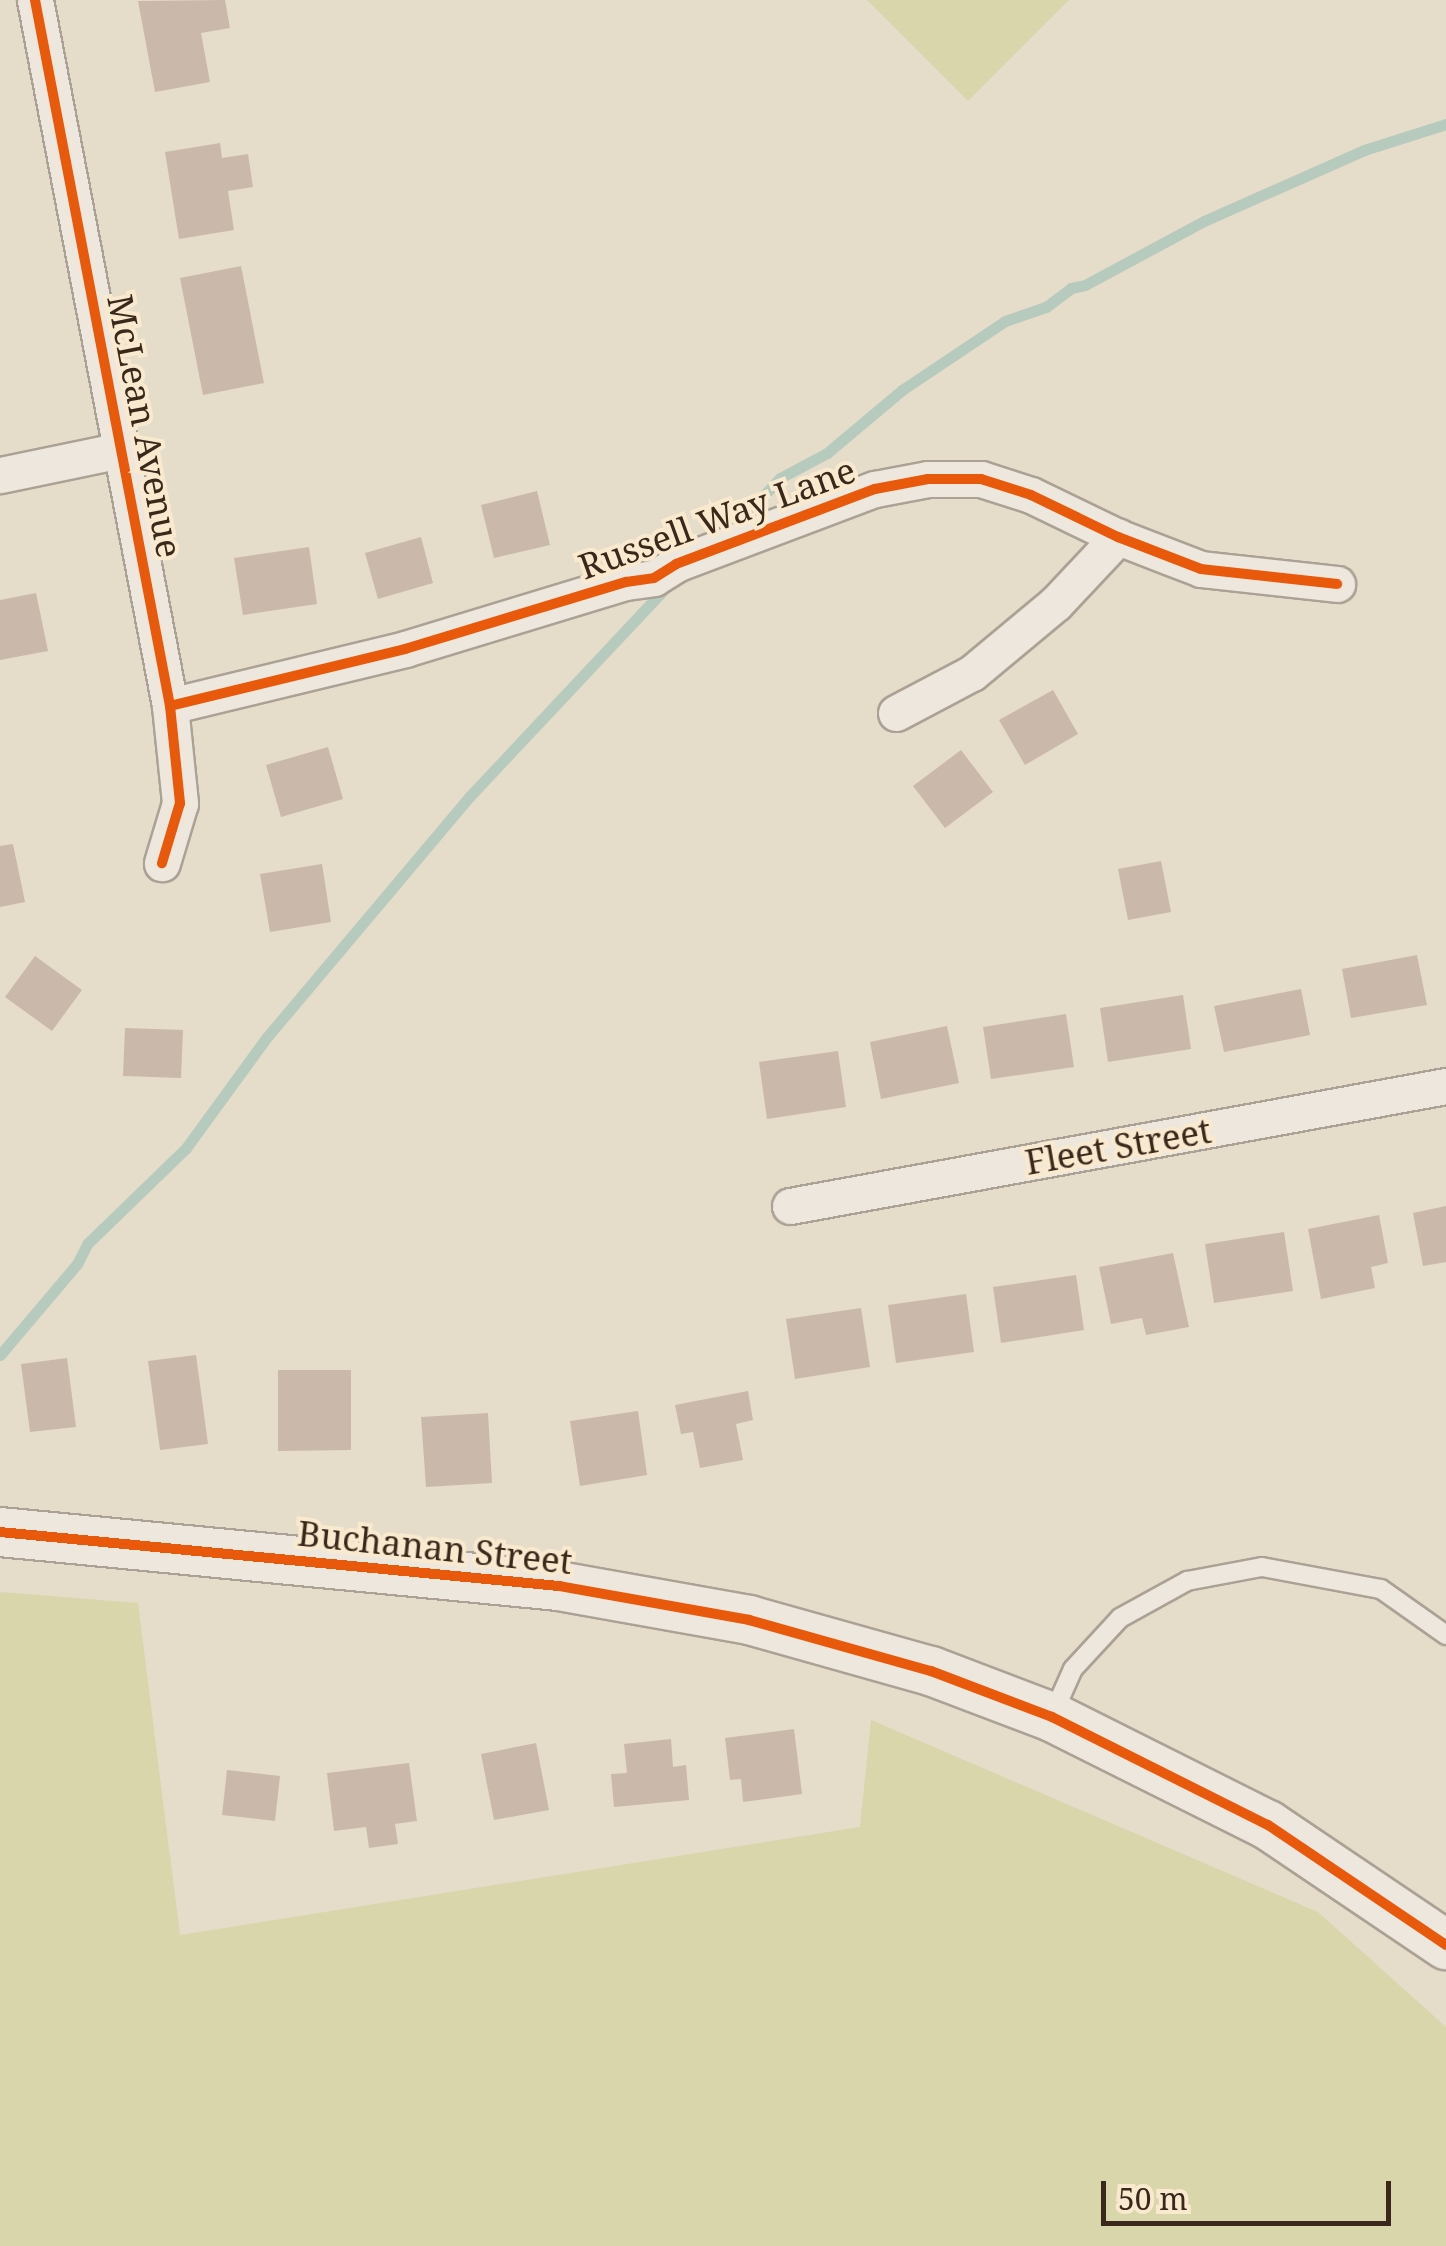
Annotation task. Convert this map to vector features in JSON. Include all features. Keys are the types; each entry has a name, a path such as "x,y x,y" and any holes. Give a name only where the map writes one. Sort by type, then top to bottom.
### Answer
{"street":[{"name":"McLean Avenue","path":"35,0 170,706 180,803 162,863"},
{"path":"0,475 121,450"},
{"name":"Russell Way Lane","path":"170,706 405,649 654,578 676,564 875,489 928,479 981,479 1031,495 1118,537 1201,569 1337,584"},
{"path":"896,712 972,672 1056,603 1118,537"},
{"name":"Fleet Street","path":"790,1206 1446,1086"},
{"name":"Buchanan Street","path":"0,1532 559,1586 749,1620 931,1671 1052,1717 1268,1825 1446,1945"}],"lane":[{"path":"1052,1717 1073,1669 1120,1618 1187,1581 1262,1567 1382,1588 1446,1635"}],"shaded area":[{"path":"867,0 1069,0 968,101"},
{"path":"0,1592 138,1603 180,1935 860,1827 871,1720 1318,1912 1446,2027 1446,2246 0,2246"}],"building":[{"path":"225,0 230,28 201,33 210,82 155,92 138,1"},
{"path":"220,143 222,158 248,154 253,187 228,191 234,230 179,239 165,152"},
{"path":"241,266 264,383 203,395 180,278"},
{"path":"537,491 550,545 494,558 481,505"},
{"path":"421,537 433,583 378,599 365,553"},
{"path":"309,547 317,604 243,615 234,558"},
{"path":"36,593 48,651 0,660 0,600"},
{"path":"1053,690 1078,734 1025,765 999,720"},
{"path":"328,747 343,799 281,817 266,765"},
{"path":"961,750 993,792 945,828 913,786"},
{"path":"13,844 25,902 0,907 0,846"},
{"path":"1161,861 1171,912 1128,920 1118,869"},
{"path":"322,864 331,922 270,932 260,874"},
{"path":"1417,955 1427,1005 1351,1018 1342,969"},
{"path":"35,956 82,990 52,1031 5,997"},
{"path":"1301,989 1310,1035 1224,1052 1214,1006"},
{"path":"1183,995 1191,1049 1108,1062 1100,1008"},
{"path":"1066,1014 1074,1067 991,1079 983,1027"},
{"path":"947,1026 959,1083 881,1099 870,1042"},
{"path":"125,1028 183,1030 181,1078 123,1076"},
{"path":"838,1051 846,1107 767,1119 759,1062"},
{"path":"1446,1206 1446,1262 1423,1266 1413,1213"},
{"path":"1379,1215 1388,1263 1371,1267 1375,1288 1321,1299 1308,1229"},
{"path":"1284,1232 1293,1291 1214,1303 1205,1244"},
{"path":"1173,1253 1189,1327 1146,1335 1142,1318 1111,1324 1099,1267"},
{"path":"1076,1275 1084,1330 1001,1343 993,1287"},
{"path":"966,1294 974,1352 896,1363 888,1305"},
{"path":"861,1308 870,1367 795,1379 786,1319"},
{"path":"196,1355 208,1444 160,1450 148,1361"},
{"path":"67,1358 76,1427 30,1432 21,1364"},
{"path":"278,1370 351,1370 351,1450 278,1451"},
{"path":"748,1391 753,1420 736,1424 743,1460 700,1468 693,1432 681,1434 675,1405"},
{"path":"638,1411 647,1475 580,1486 570,1421"},
{"path":"488,1413 492,1483 426,1487 421,1417"},
{"path":"794,1729 802,1794 743,1802 741,1779 730,1780 725,1738"},
{"path":"671,1739 673,1767 686,1765 689,1800 614,1807 611,1774 627,1773 624,1744"},
{"path":"536,1743 549,1810 494,1820 481,1754"},
{"path":"409,1763 417,1821 395,1824 398,1844 369,1848 366,1827 334,1831 327,1773"},
{"path":"227,1770 280,1776 275,1821 222,1815"}],"waterway":[{"path":"732,529 780,478 827,453 902,390 1005,321 1046,307 1071,288 1085,285 1204,221 1364,150 1446,124"},
{"path":"0,1355 77,1264 87,1244 186,1148 267,1037 470,796 669,584"}],"cycle path":[{"path":"35,0 170,706 180,803 162,863"},
{"path":"170,706 405,649 626,582 654,578 676,564 875,489 928,479 981,479 1031,495 1118,537 1201,569 1337,584"},
{"path":"0,1532 559,1586 749,1620 931,1671 1052,1717 1268,1825 1446,1945"}]}
